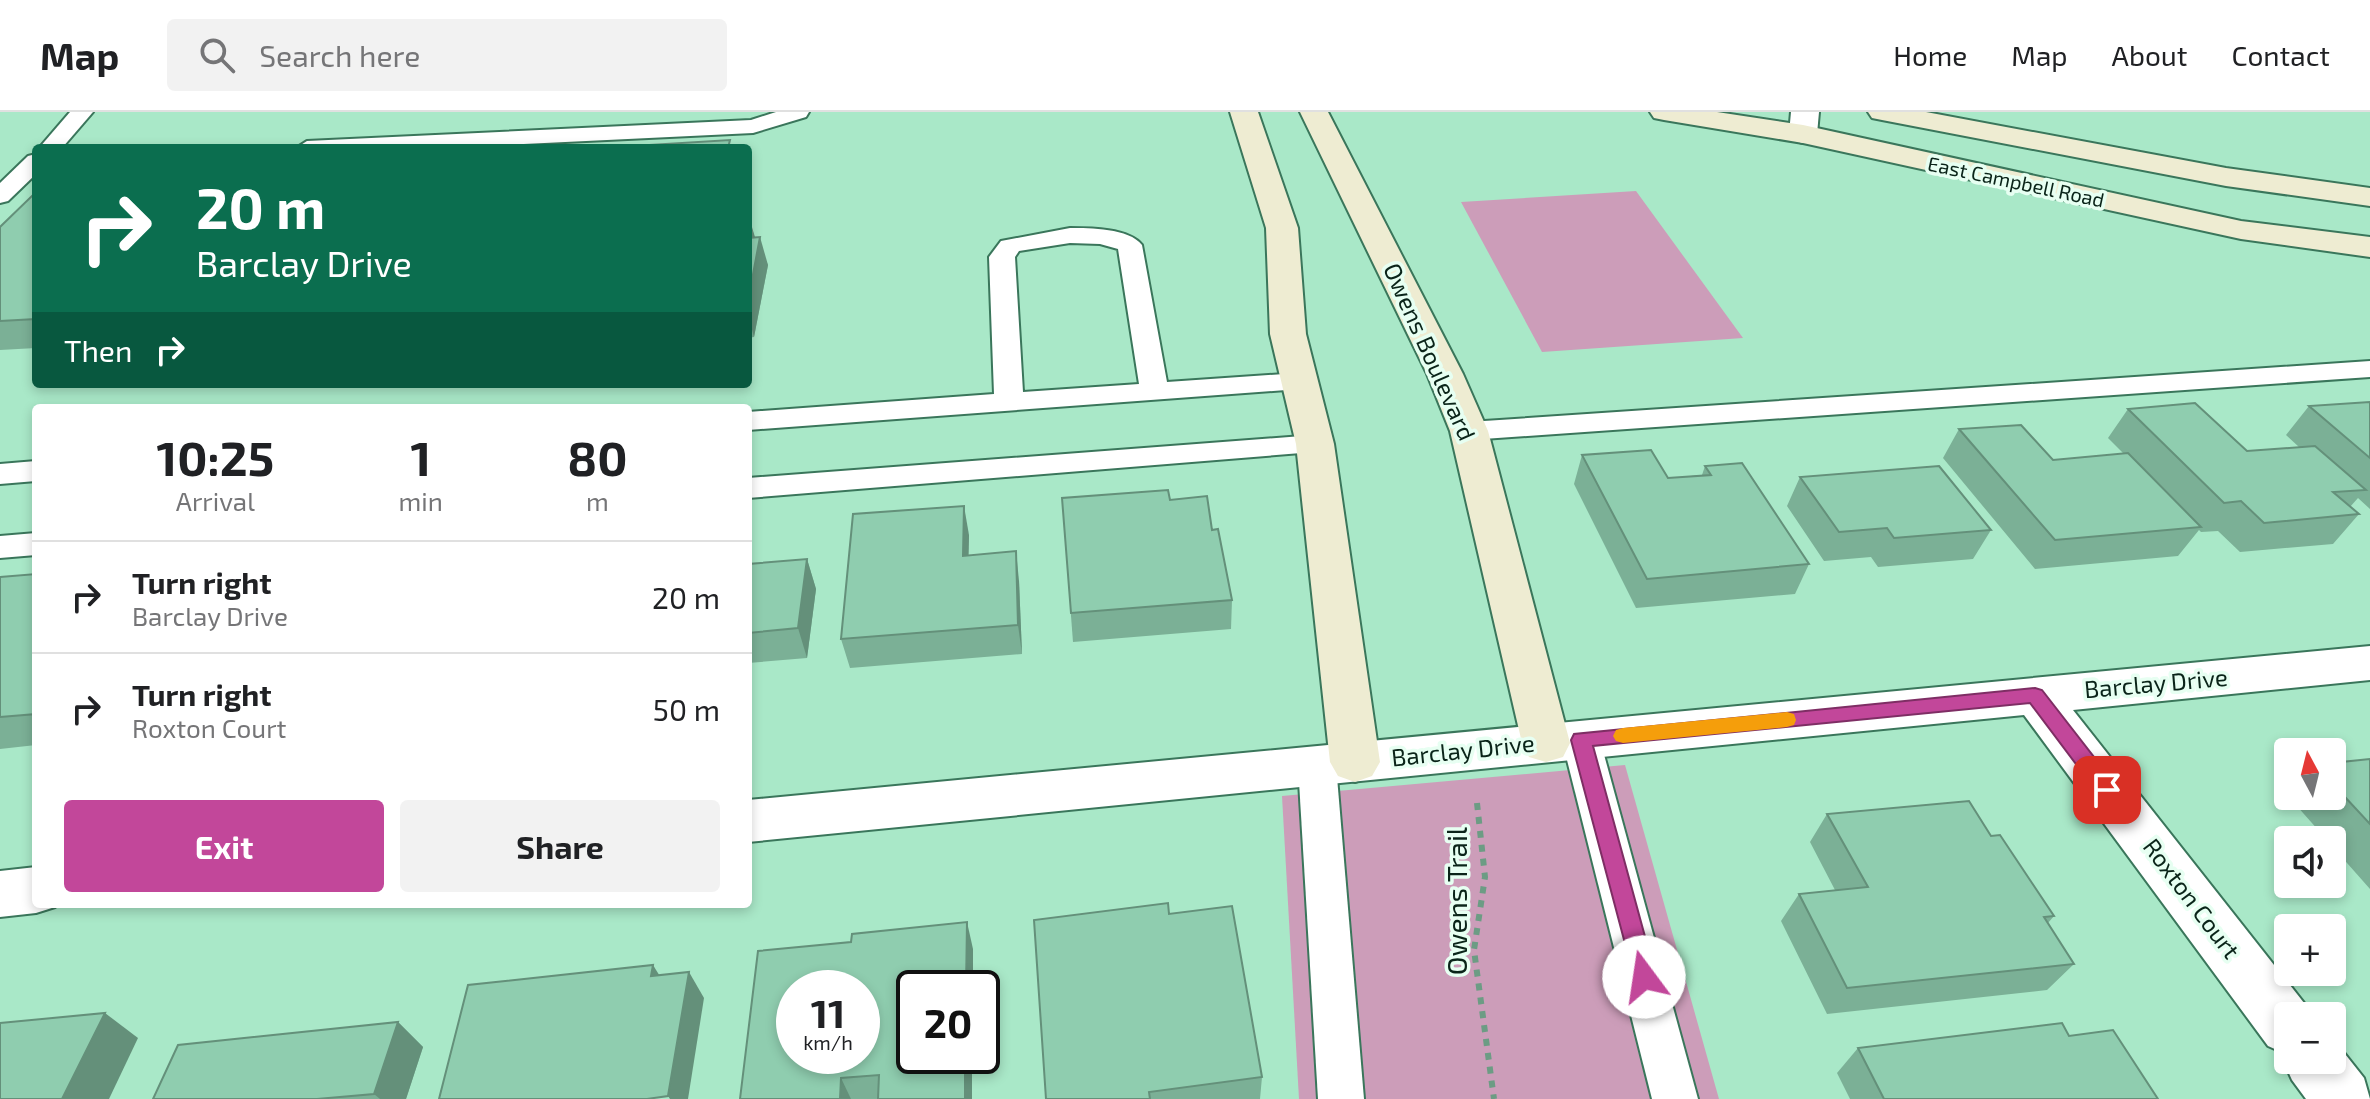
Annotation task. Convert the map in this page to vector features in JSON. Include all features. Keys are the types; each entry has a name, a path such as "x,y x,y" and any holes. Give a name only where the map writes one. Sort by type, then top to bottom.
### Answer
{"street":[{"path":"1244,112 1282,228 1288,334 1315,444 1336,764"},
{"name":"Owens Boulevard","path":"1314,112 1445,374 1469,431 1564,741"},
{"name":"East Campbell Road","path":"1664,112 1804,123 2241,230 2370,247"},
{"name":"East Campbell Road","path":"1882,112 2226,177 2370,197"},
{"name":"Barclay Drive","path":"752,821 2370,663"},
{"name":"Roxton Court","path":"2035,695 2274,1009"},
{"path":"0,894 32,890"},
{"path":"2324,1074 2343,1099"}],"lane":[{"path":"54,144 82,112"},
{"path":"388,144 753,126 798,112"},
{"path":"0,164 32,161"},
{"path":"0,196 32,165"},
{"path":"1009,402 1002,257 1010,246 1042,238 1104,235 1130,245 1154,392"},
{"path":"1469,431 2370,369"},
{"path":"752,421 1299,381"},
{"path":"752,488 1315,444"},
{"path":"0,474 32,471"},
{"path":"0,547 32,544"},
{"path":"1564,741 1675,1099"},
{"path":"1336,764 1319,823 1341,1099"}],"path":[{"name":"Owens Trail","path":"1464,751 1482,836 1485,877 1474,950 1494,1099"}],"shaded area":[{"path":"1636,191 1743,338 1542,352 1461,202"},
{"path":"1625,765 1719,1099 1299,1099 1282,796"}],"building":[{"path":"730,140 729,144 665,144"},
{"path":"32,196 32,319 0,321 0,227"},
{"path":"760,237 752,280 752,238"},
{"path":"2370,402 2370,458 2309,406"},
{"path":"2195,403 2247,451 2315,446 2366,490 2333,492 2359,514 2264,523 2241,501 2224,503 2128,409"},
{"path":"2021,425 2053,460 2128,453 2201,527 2055,540 1959,429"},
{"path":"1651,450 1668,478 1711,475 1705,466 1742,463 1809,564 1647,579 1582,455"},
{"path":"1939,466 1991,530 1894,538 1887,528 1839,532 1800,477"},
{"path":"1168,490 1170,500 1207,496 1212,530 1218,529 1232,600 1071,613 1062,498"},
{"path":"964,506 963,556 1016,551 1018,625 841,639 853,514"},
{"path":"807,559 798,628 752,633 752,564"},
{"path":"32,574 32,714 0,717 0,577"},
{"path":"2370,759 2370,824 2346,798 2346,762"},
{"path":"1969,801 1991,836 2000,835 2054,916 2044,917 2074,964 1847,988 1799,894 1868,887 1827,814"},
{"path":"1168,903 1169,914 1232,906 1262,1077 1149,1092 1150,1099 1046,1099 1034,920"},
{"path":"967,922 966,970 896,970 896,1074 965,1074 965,1099 878,1099 879,1075 841,1078 840,1099 740,1099 758,951 851,942 852,934"},
{"path":"653,965 651,976 689,972 668,1096 647,1099 439,1099 468,985"},
{"path":"105,1013 62,1099 0,1099 0,1023"},
{"path":"398,1022 374,1094 317,1099 153,1099 178,1045"},
{"path":"2062,1023 2069,1036 2113,1030 2158,1099 1884,1099 1858,1048"}],"slow traffic":[{"path":"1623,736 1787,720"}],"route":[{"path":"1644,977 1581,740 2035,695 2107,790"}]}
